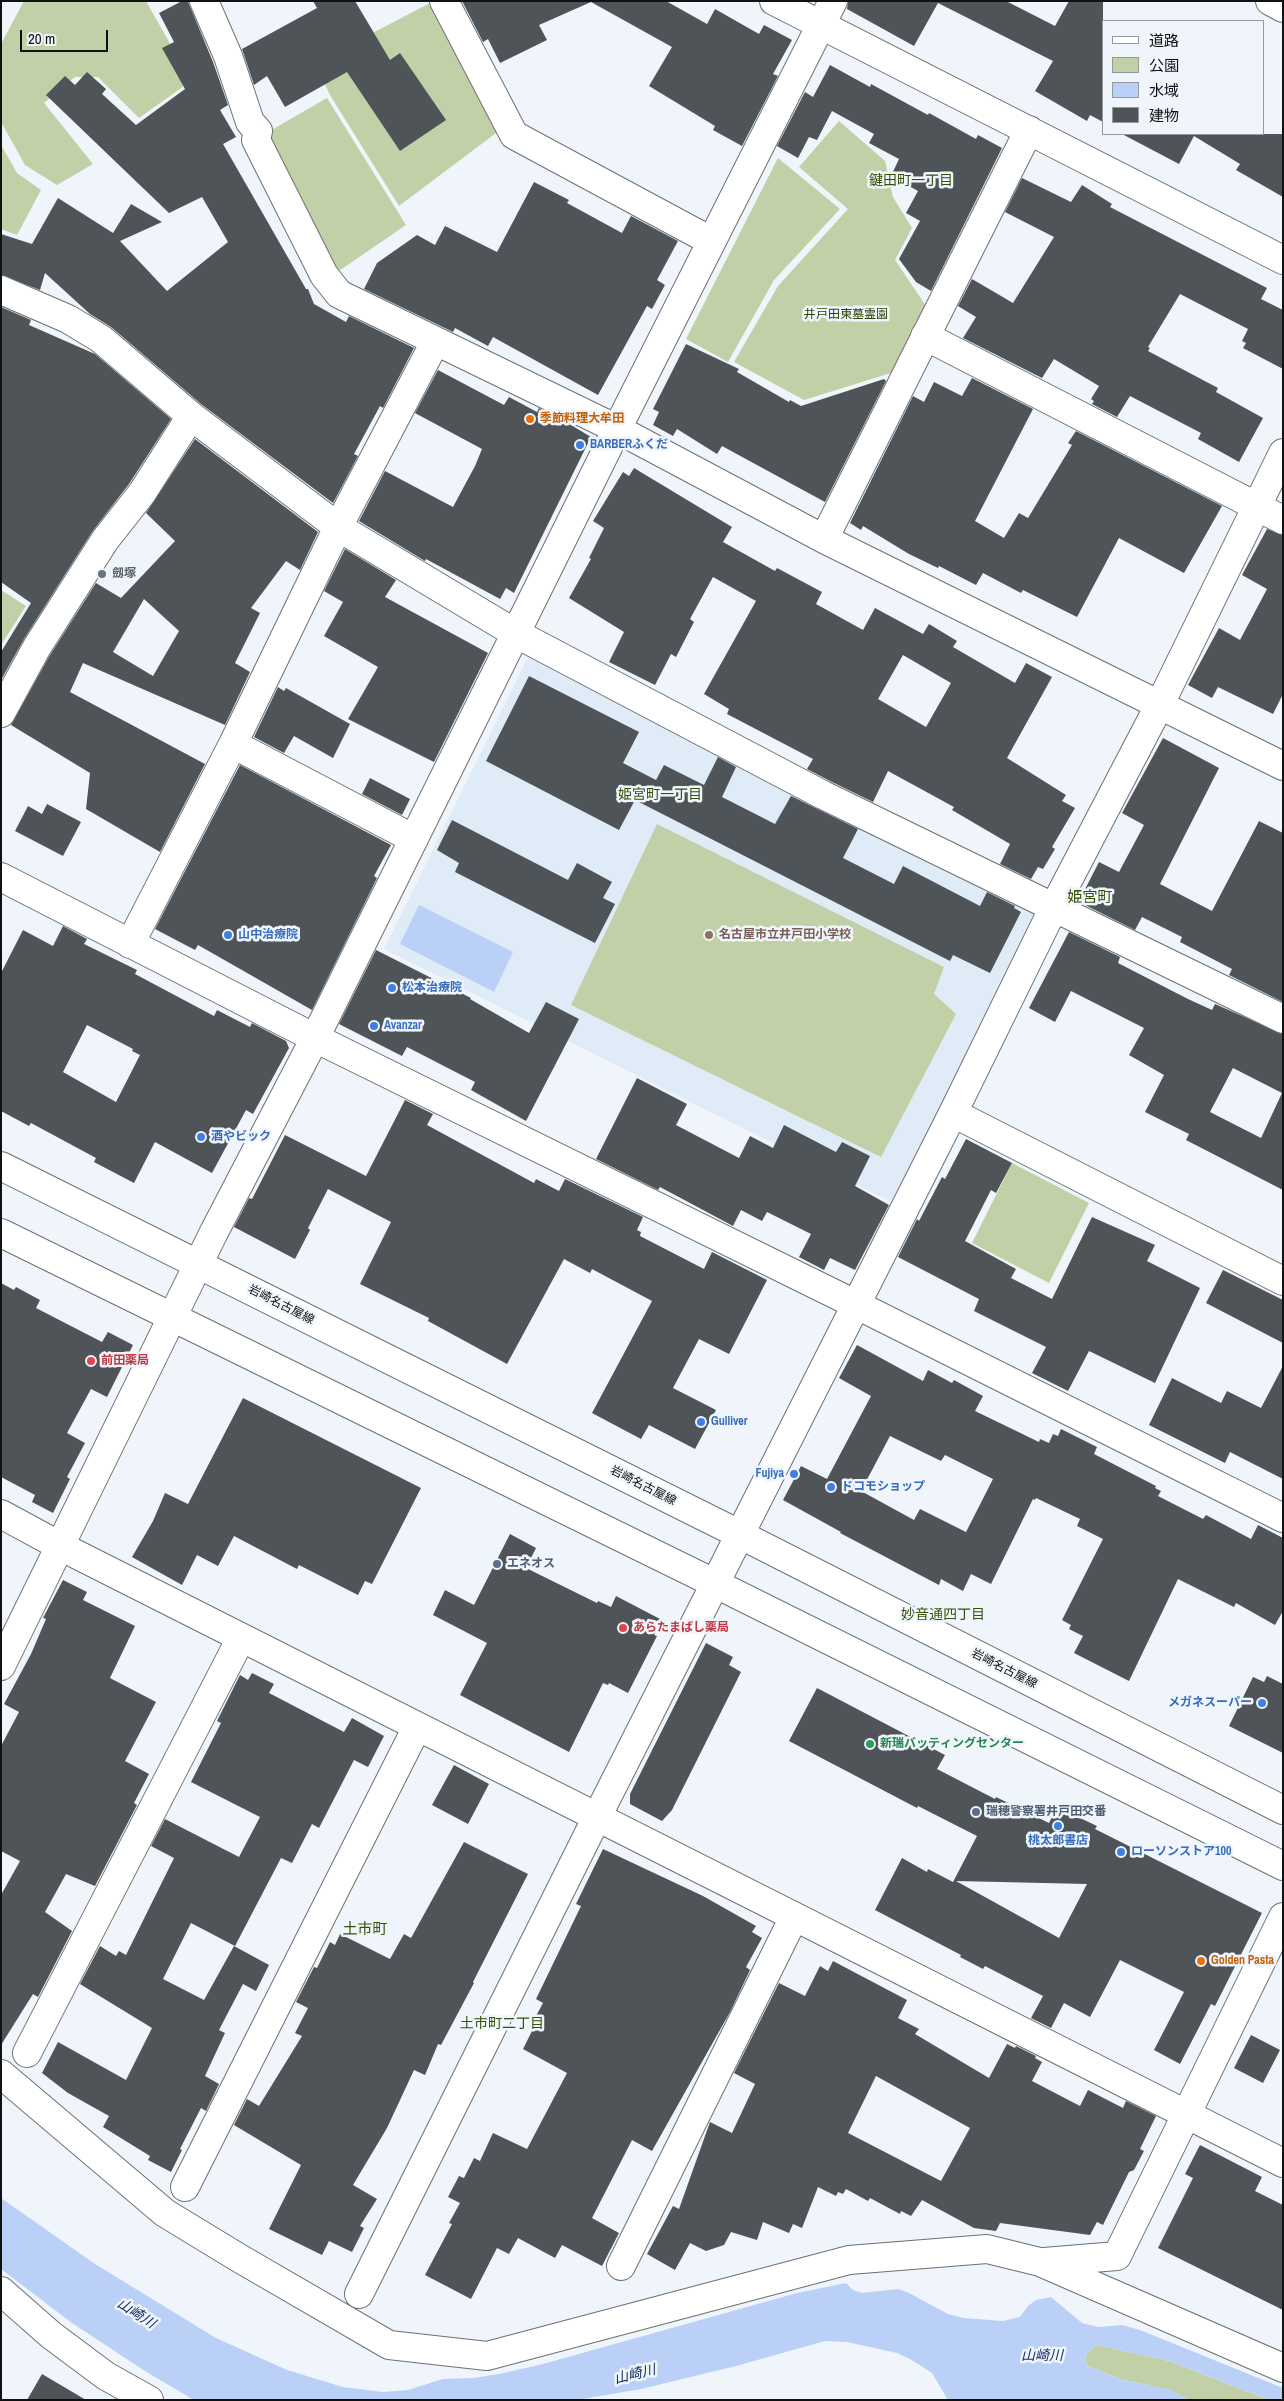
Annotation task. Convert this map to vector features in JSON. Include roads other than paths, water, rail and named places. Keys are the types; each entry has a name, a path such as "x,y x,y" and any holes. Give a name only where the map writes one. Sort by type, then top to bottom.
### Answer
{"street":[{"path":"204,1 228,56 250,122 258,131 256,140 324,275 339,294 617,429 824,539 1283,766"},
{"path":"444,1 514,135 711,241"},
{"path":"774,1 827,13 1029,130 1283,260"},
{"path":"1270,1 1283,8"},
{"path":"1,1666 198,1264 315,1038 515,633 827,13"},
{"path":"824,539 1029,130"},
{"path":"1,290 68,319 101,339 191,416 338,527 515,633 823,795 1283,1019"},
{"path":"925,336 1283,520"},
{"path":"130,944 233,744 338,527 435,342"},
{"path":"1,713 42,638 105,540 142,493 191,416"},
{"path":"359,2294 597,1817 742,1535 855,1304 953,1113 1054,908 1160,704 1283,453"},
{"path":"233,744 414,839"},
{"path":"1,877 315,1038 855,1304 1283,1518"},
{"path":"953,1113 1283,1281"},
{"name":"岩崎名古屋線","path":"1,1166 742,1535 1283,1810"},
{"path":"1,1233 716,1584 1283,1866"},
{"path":"1,1514 241,1638 1283,2163"},
{"path":"27,2053 241,1638"},
{"path":"185,2187 417,1727"},
{"path":"621,2266 794,1917"},
{"path":"1040,2262 1117,2256 1283,1917"},
{"path":"1,2074 165,2213 389,2345 487,2356 850,2260 987,2249 1040,2262 1283,2368"},
{"path":"1,2291 51,2335 98,2370 149,2400"}],"water":[{"path":"419,905 513,952 494,992 400,944"},
{"name":"山崎川","path":"1,2198 95,2264 216,2338 287,2370 343,2387 383,2392 408,2390 443,2379 474,2378 499,2374 543,2364 797,2293 846,2283 853,2290 862,2293 898,2289 948,2314 963,2318 1003,2321 1020,2317 1028,2306 1036,2300 1051,2297 1082,2323 1098,2327 1122,2325 1140,2330 1283,2388 1283,2400 1269,2400 1169,2361 1097,2345 1087,2353 1085,2360 1088,2366 1123,2380 1170,2390 1189,2400 948,2400 932,2373 910,2359 897,2353 847,2342 825,2341 736,2366 641,2389 577,2400 194,2400 145,2371 72,2323 1,2269"}],"place":[{"name":"季節料理大牟田","path":"530,419"},
{"name":"BARBERふくだ","path":"580,445"},
{"name":"劔塚","path":"102,574"},
{"name":"山中治療院","path":"228,935"},
{"name":"名古屋市立井戸田小学校","path":"709,935"},
{"name":"松本治療院","path":"392,988"},
{"name":"Avanzar","path":"374,1026"},
{"name":"酒やビック","path":"201,1137"},
{"name":"前田薬局","path":"91,1361"},
{"name":"Gulliver","path":"701,1422"},
{"name":"Fujiya","path":"794,1474"},
{"name":"ドコモショップ","path":"831,1487"},
{"name":"エネオス","path":"497,1564"},
{"name":"あらたまばし薬局","path":"623,1628"},
{"name":"メガネスーパー","path":"1262,1703"},
{"name":"新瑞バッティングセンター","path":"870,1744"},
{"name":"瑞穂警察署井戸田交番","path":"976,1812"},
{"name":"桃太郎書店","path":"1058,1826"},
{"name":"ローソンストア100","path":"1121,1852"},
{"name":"Golden Pasta","path":"1201,1961"}],"district":[{"name":"鍵田町一丁目","path":"911,181"},
{"name":"姫宮町一丁目","path":"660,795"},
{"name":"姫宮町","path":"1090,898"},
{"name":"妙音通四丁目","path":"943,1615"},
{"name":"土市町","path":"365,1930"},
{"name":"土市町二丁目","path":"502,2024"}],"park label":[{"name":"井戸田東墓霊園","path":"846,315"}]}
